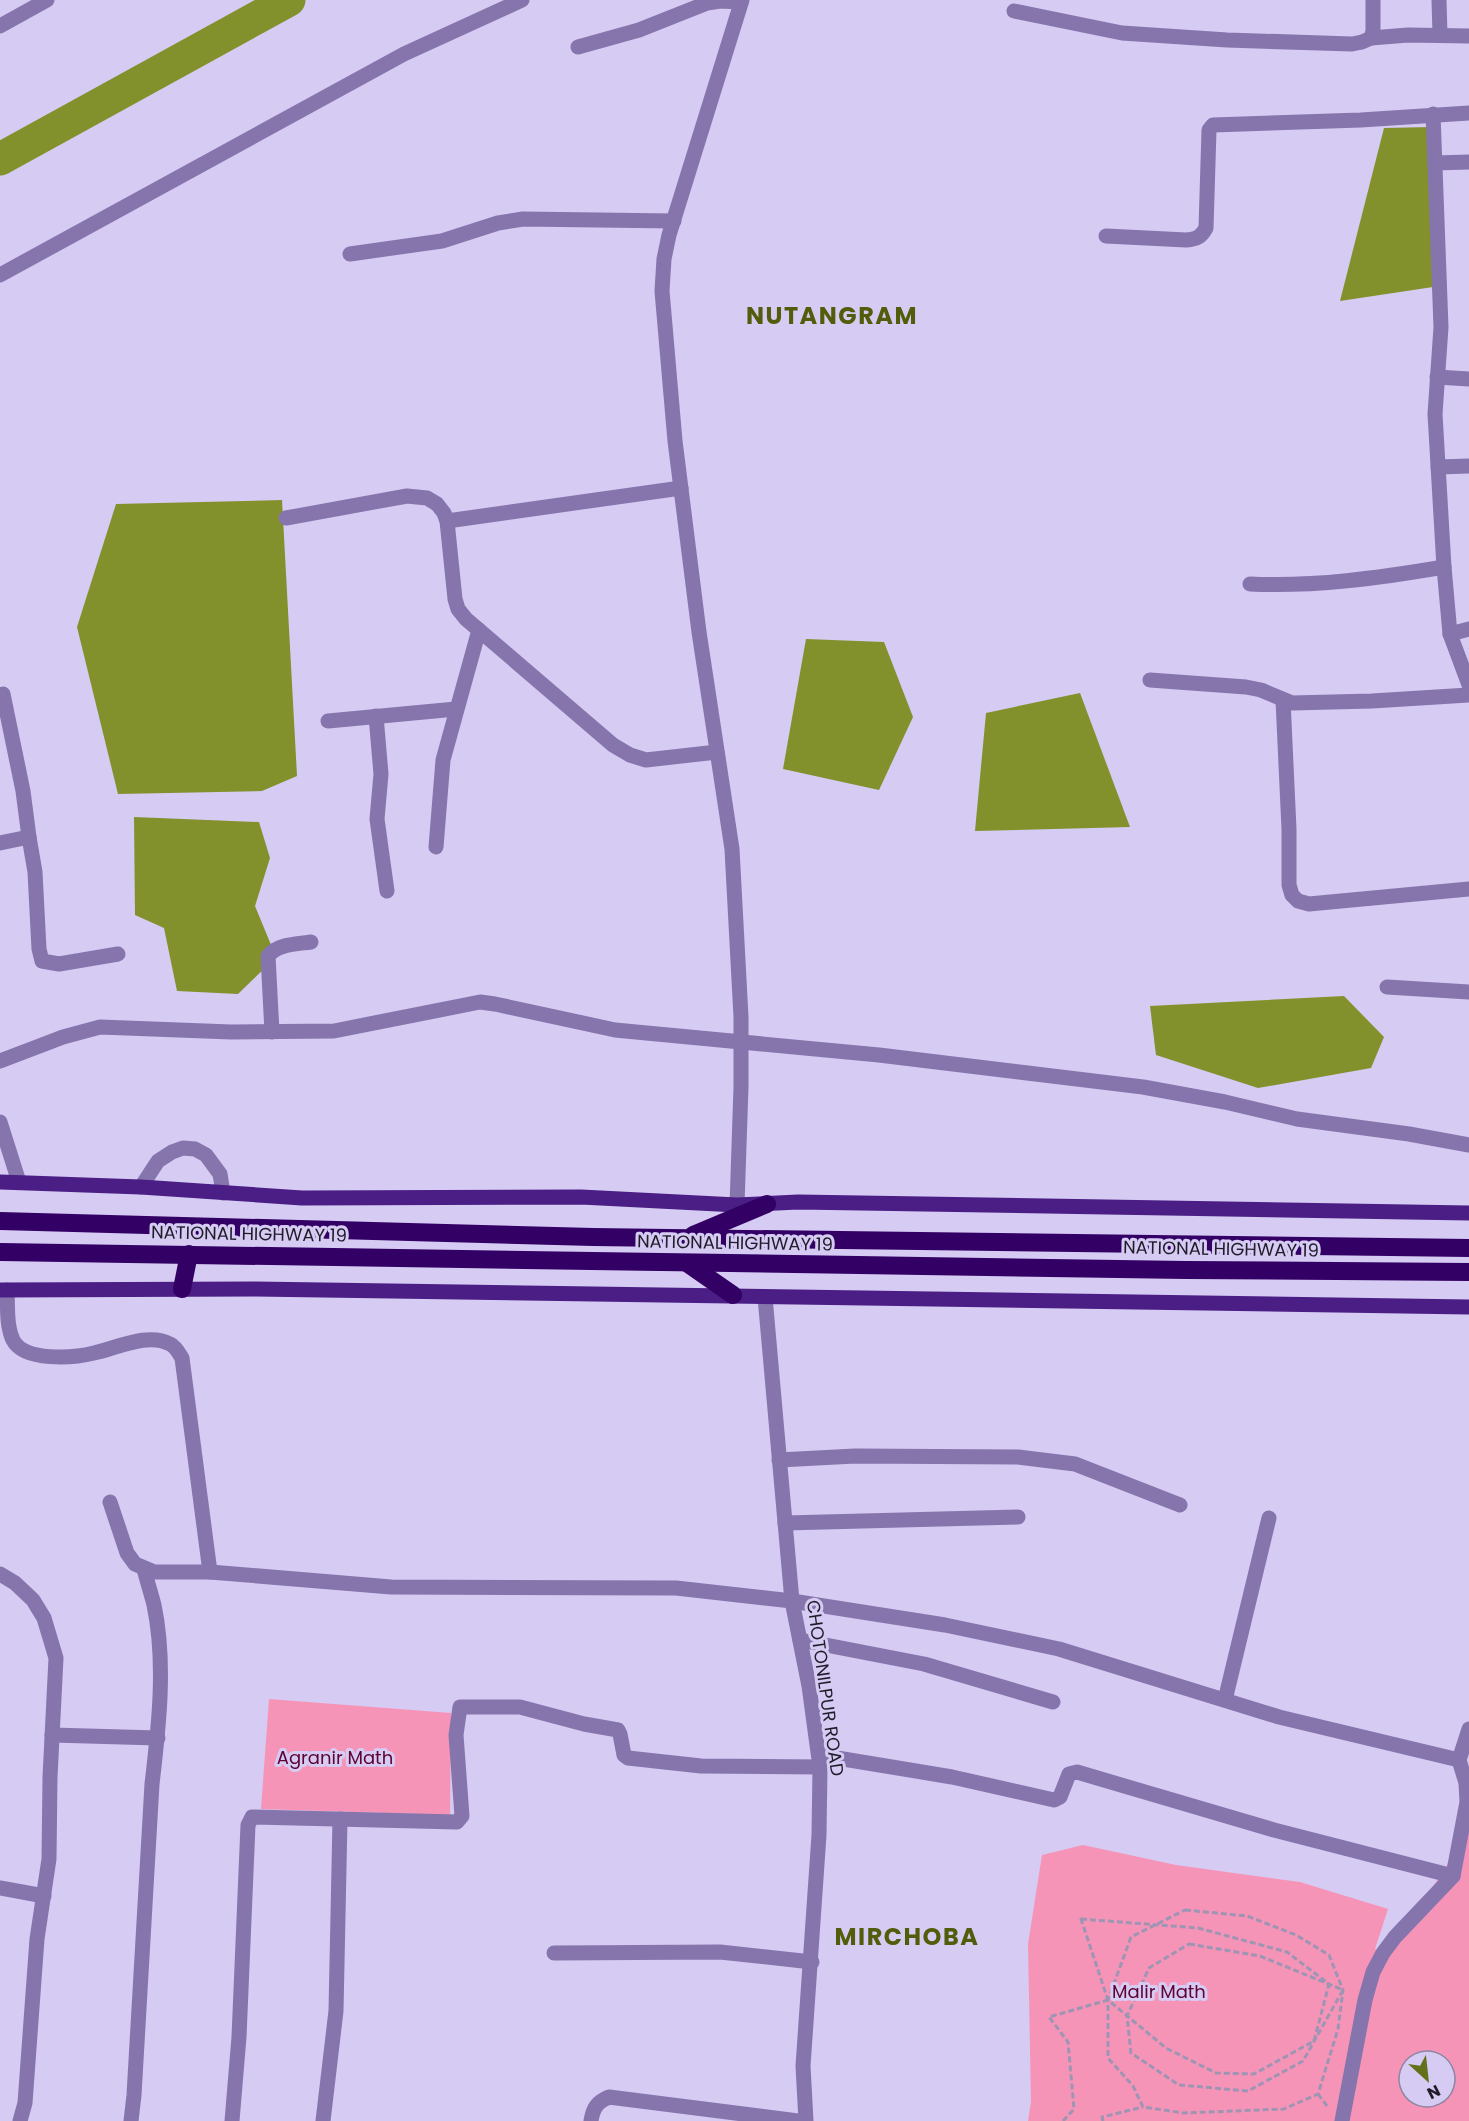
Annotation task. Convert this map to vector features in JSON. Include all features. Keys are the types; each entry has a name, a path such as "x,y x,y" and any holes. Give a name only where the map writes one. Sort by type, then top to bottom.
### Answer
{"highway":[{"path":"686,1238 767,1204"},
{"path":"0,1221 686,1238 1469,1248"},
{"name":"NATIONAL HIGHWAY 19","path":"0,1252 1469,1272"},
{"path":"182,1289 189,1254"},
{"path":"687,1263 733,1295"}],"main road":[{"path":"0,1182 141,1187 302,1198 581,1197 737,1206 822,1203 1469,1213"},
{"path":"3,1290 182,1289 733,1295 1469,1307"}],"street":[{"path":"0,26 47,0"},
{"path":"0,275 404,54 522,0"},
{"path":"1371,38 1373,0"},
{"path":"1439,0 1440,35"},
{"path":"578,47 639,30 707,3 742,1 674,221 664,259 662,291 681,488 699,632 732,849 741,1041 737,1206"},
{"path":"1014,11 1103,29 1148,35 1352,44 1371,38 1389,36 1469,36"},
{"path":"1106,236 1186,240 1196,239 1202,235 1206,228 1209,130 1213,125 1361,120 1469,113"},
{"path":"1433,114 1441,327 1435,414 1444,567 1450,634 1469,685"},
{"path":"1435,163 1469,162"},
{"path":"350,254 442,242 498,223 523,219 674,221"},
{"path":"1437,377 1469,380"},
{"path":"1438,467 1469,466"},
{"path":"447,521 681,488"},
{"path":"286,518 407,496 427,498 437,504 447,521 458,609 479,630 613,745 630,755 646,760 717,752"},
{"path":"1250,584 1286,586 1328,583 1378,578 1444,567"},
{"path":"1450,634 1469,629"},
{"path":"436,847 443,760 479,630"},
{"path":"1150,680 1246,687 1292,703 1469,695"},
{"path":"3,694 23,792 34,872 39,950 42,961 59,964 118,954"},
{"path":"1283,700 1288,885 1292,895 1298,901 1309,904 1469,889"},
{"path":"328,720 456,709"},
{"path":"376,716 381,774 377,819 387,891"},
{"path":"0,843 29,837"},
{"path":"272,1032 268,956 282,947 311,942"},
{"path":"1387,987 1469,992"},
{"path":"0,1061 63,1037 100,1027 272,1032 334,1031 480,1002 615,1030 879,1055 1143,1087 1225,1102 1297,1119 1409,1134 1469,1145"},
{"path":"0,1122 19,1182"},
{"path":"141,1187 158,1161 183,1148 195,1149 206,1155 220,1174 223,1193"},
{"path":"3,1290 14,1341 22,1350 38,1356 72,1356 154,1339 172,1344 182,1358 210,1572"},
{"name":"CHOTONILPUR ROAD","path":"765,1297 792,1600 809,1686 819,1761 819,1835 803,2066 806,2121"},
{"path":"779,1460 855,1456 1045,1459 1075,1464 1180,1505"},
{"path":"110,1502 127,1553 135,1564 154,1572 210,1572 391,1587 676,1588 792,1600 945,1625 1059,1649 1279,1717 1460,1760"},
{"path":"785,1523 1018,1517"},
{"path":"1225,1700 1269,1518"},
{"path":"131,2121 152,1784 158,1738 160,1657 154,1605 144,1569"},
{"path":"0,1574 15,1583 33,1600 44,1618 56,1658 50,1858 37,1939 25,2103 20,2121"},
{"path":"800,1640 924,1664 1053,1702"},
{"path":"232,2121 239,2037 249,1820 258,1816 450,1823 460,1820 462,1816 456,1735 460,1707 520,1707 584,1724 618,1730 624,1755 628,1758 701,1766 819,1761 942,1775 1054,1800 1060,1797 1069,1774 1077,1772 1274,1830 1454,1876"},
{"path":"1342,2121 1365,2000 1373,1972 1395,1937 1454,1876 1467,1802 1466,1783 1460,1760 1469,1729"},
{"path":"52,1735 158,1738"},
{"path":"323,2121 336,2011 340,1819"},
{"path":"0,1888 45,1896"},
{"path":"554,1953 720,1952 812,1962"},
{"path":"591,2121 593,2110 599,2101 609,2097 798,2121"}],"path":[{"path":"1102,2120 1143,2107 1184,2113 1284,2109 1317,2094 1338,2029 1343,1990 1329,1955 1296,1935 1247,1916 1185,1911 1131,1937 1108,2000"},
{"path":"1143,2107 1133,2086 1108,2058 1108,2000 1081,1919 1198,1928 1287,1952 1329,1984"},
{"path":"1189,1944 1260,1956 1343,1990 1303,2061 1248,2091 1179,2085 1131,2053 1127,2016 1149,1968 1189,1944"},
{"path":"1108,2000 1166,2048 1216,2073 1254,2074 1314,2041 1329,1984"},
{"path":"1063,2121 1074,2109 1068,2042 1049,2018 1108,2000"}],"green space":[{"name":"Agranir Math","path":"269,1699 451,1713 450,1815 261,1809"},
{"name":"Malir Math","path":"1469,1816 1469,2121 1028,2121 1031,2102 1028,1944 1042,1855 1083,1845 1176,1865 1300,1882 1388,1909 1375,1949 1382,1955 1381,1968 1447,1865"}],"shaded area":[{"path":"1432,127 1433,287 1340,301 1384,128"},
{"path":"282,500 297,776 262,791 118,794 77,627 116,504"},
{"path":"806,639 884,642 913,717 879,790 783,769"},
{"path":"1080,693 1130,827 975,831 986,713"},
{"path":"134,817 259,822 270,858 255,906 276,957 238,994 177,991 164,928 135,915"},
{"path":"1344,996 1384,1037 1371,1068 1258,1088 1156,1055 1150,1006"}],"waterway":[{"path":"0,159 289,0"}],"district":[{"name":"NUTANGRAM","path":"832,316"},
{"name":"MIRCHOBA","path":"907,1937"}]}
